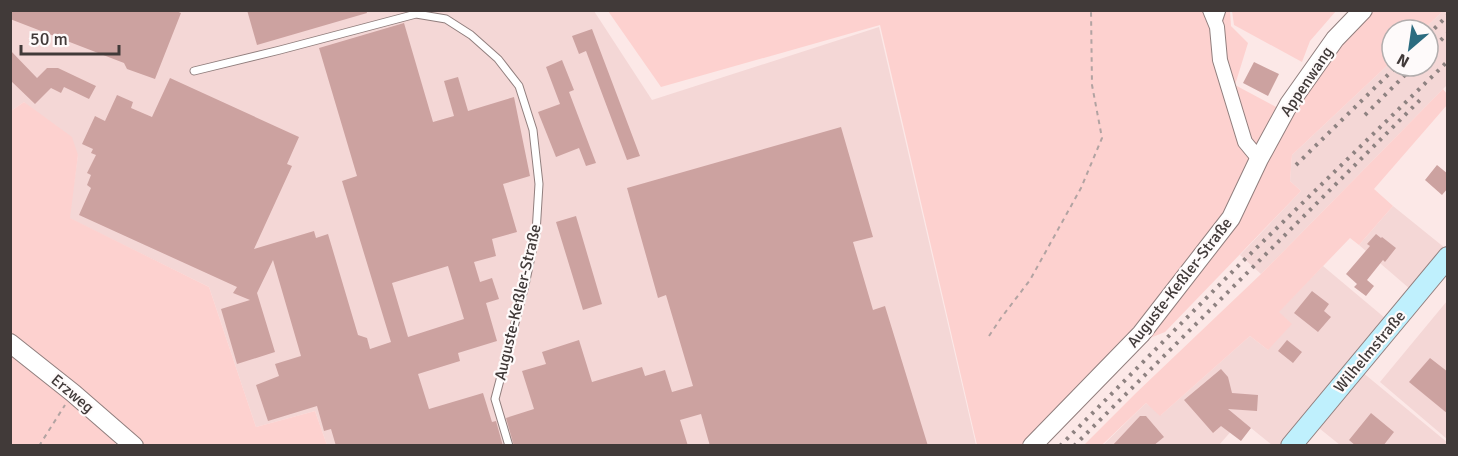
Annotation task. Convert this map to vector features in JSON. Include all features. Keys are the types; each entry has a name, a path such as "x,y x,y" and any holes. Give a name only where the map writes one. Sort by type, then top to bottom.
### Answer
{"main road":[{"name":"Wilhelmstraße","path":"1291,446 1448,256"}],"street":[{"path":"1210,10 1216,27 1220,60 1245,142 1260,159"},
{"name":"Appenwang","path":"1260,159 1289,104 1335,39 1363,10"},
{"name":"Auguste-Keßler-Straße","path":"1032,446 1141,334 1231,218 1260,159"},
{"name":"Erzweg","path":"10,343 134,446"}],"lane":[{"path":"444,10 446,20"},
{"path":"1216,27 1222,10"},
{"name":"Auguste-Keßler-Straße","path":"194,70 416,14 446,20 471,35 498,59 519,86 533,130 539,184 536,233 495,399 509,446"}],"path":[{"path":"989,336 1030,280 1081,188 1102,138 1092,86 1091,10"},
{"path":"39,446 73,393"}],"shaded area":[{"path":"1232,10 1336,11 1310,41 1302,62 1234,25"},
{"path":"11,11 594,11 652,100 879,27 976,445 327,445 315,411 256,427 209,287 69,218 78,155 24,102 11,111"},
{"path":"608,11 1230,11 1231,26 1248,43 1235,85 1280,109 1226,213 1136,330 1027,445 977,445 880,25 661,87"},
{"path":"1371,11 1443,11 1436,18 1380,18 1380,72 1292,155 1290,181 1301,191 1165,332 1145,340 1293,109 1341,40"},
{"path":"1443,11 1447,11 1447,85 1261,274 1240,255 1301,191 1290,181 1292,155 1380,72 1380,78 1440,78 1440,18 1436,18"},
{"path":"1443,89 1447,94 1447,105 1374,189 1393,206 1359,245 1350,238 1279,312 1292,324 1268,350 1250,336 1160,416 1146,403 1102,445 1084,445 1261,274"},
{"path":"24,102 72,137 78,155 70,218 209,287 256,427 315,411 327,445 144,445 11,336 11,111"},
{"path":"1393,206 1445,248 1410,289 1359,245"},
{"path":"1323,266 1385,318 1350,362 1448,443 1447,446 1340,445 1304,416 1280,445 1272,445 1241,420 1219,445 1102,446 1146,403 1161,415 1250,336 1268,350 1278,312"},
{"path":"1447,301 1447,439 1380,382"},
{"path":"10,350 118,440 114,445 11,445"}],"building":[{"path":"10,10 174,10 181,13 155,79 127,69 124,63 10,19"},
{"path":"247,10 366,10 367,13 257,45"},
{"path":"404,23 433,122 454,116 444,81 458,77 468,111 514,97 530,176 503,184 517,232 492,239 496,256 474,262 480,282 492,278 499,299 486,303 497,341 458,353 460,361 418,374 429,409 483,393 492,422 496,421 503,446 336,446 331,429 324,431 317,406 268,421 256,385 279,376 275,364 301,356 273,260 257,293 275,352 237,364 221,309 250,300 233,293 237,287 79,215 91,188 87,185 91,175 87,173 96,155 91,153 93,149 82,144 95,116 105,121 117,95 133,102 131,108 152,117 170,78 299,137 287,164 292,166 254,249 314,231 316,238 328,234 358,335 367,338 370,349 391,342 342,181 357,176 319,48","holes":["448,266 464,319 408,337 392,283"]},
{"path":"592,29 640,156 627,160 586,51 579,54 572,36"},
{"path":"10,50 37,78 47,68 58,68 96,86 89,99 64,87 61,93 51,88 35,104 10,80"},
{"path":"562,60 574,90 569,92 596,163 586,166 579,148 556,157 538,112 560,104 546,67"},
{"path":"1254,62 1279,74 1268,96 1243,83"},
{"path":"841,127 873,237 853,242 873,310 885,306 928,446 710,446 701,414 680,420 688,446 514,446 506,418 534,409 522,371 546,364 542,352 579,340 592,382 642,367 645,376 665,370 672,392 693,386 666,295 658,298 627,188"},
{"path":"1437,165 1448,174 1448,188 1442,195 1425,180"},
{"path":"576,216 602,304 583,310 556,222"},
{"path":"1376,234 1396,248 1367,280 1374,286 1366,296 1354,287 1357,284 1346,274 1370,246 1367,244"},
{"path":"1312,291 1329,304 1324,311 1331,317 1318,332 1294,313"},
{"path":"1287,340 1302,352 1293,363 1278,351"},
{"path":"1430,358 1448,372 1448,414 1409,382"},
{"path":"1221,369 1228,377 1232,393 1258,395 1257,411 1228,409 1251,428 1241,441 1221,426 1213,433 1184,400"},
{"path":"1371,413 1394,432 1383,446 1356,446 1349,440"},
{"path":"1140,416 1146,416 1164,437 1153,446 1112,446"}],"railway":[{"path":"1440,23 1448,15"},
{"path":"1440,41 1448,33"},
{"path":"1060,446 1240,264 1448,61"},
{"path":"1296,165 1385,78"},
{"path":"1365,115 1402,78"},
{"path":"1074,446 1424,96"}]}
